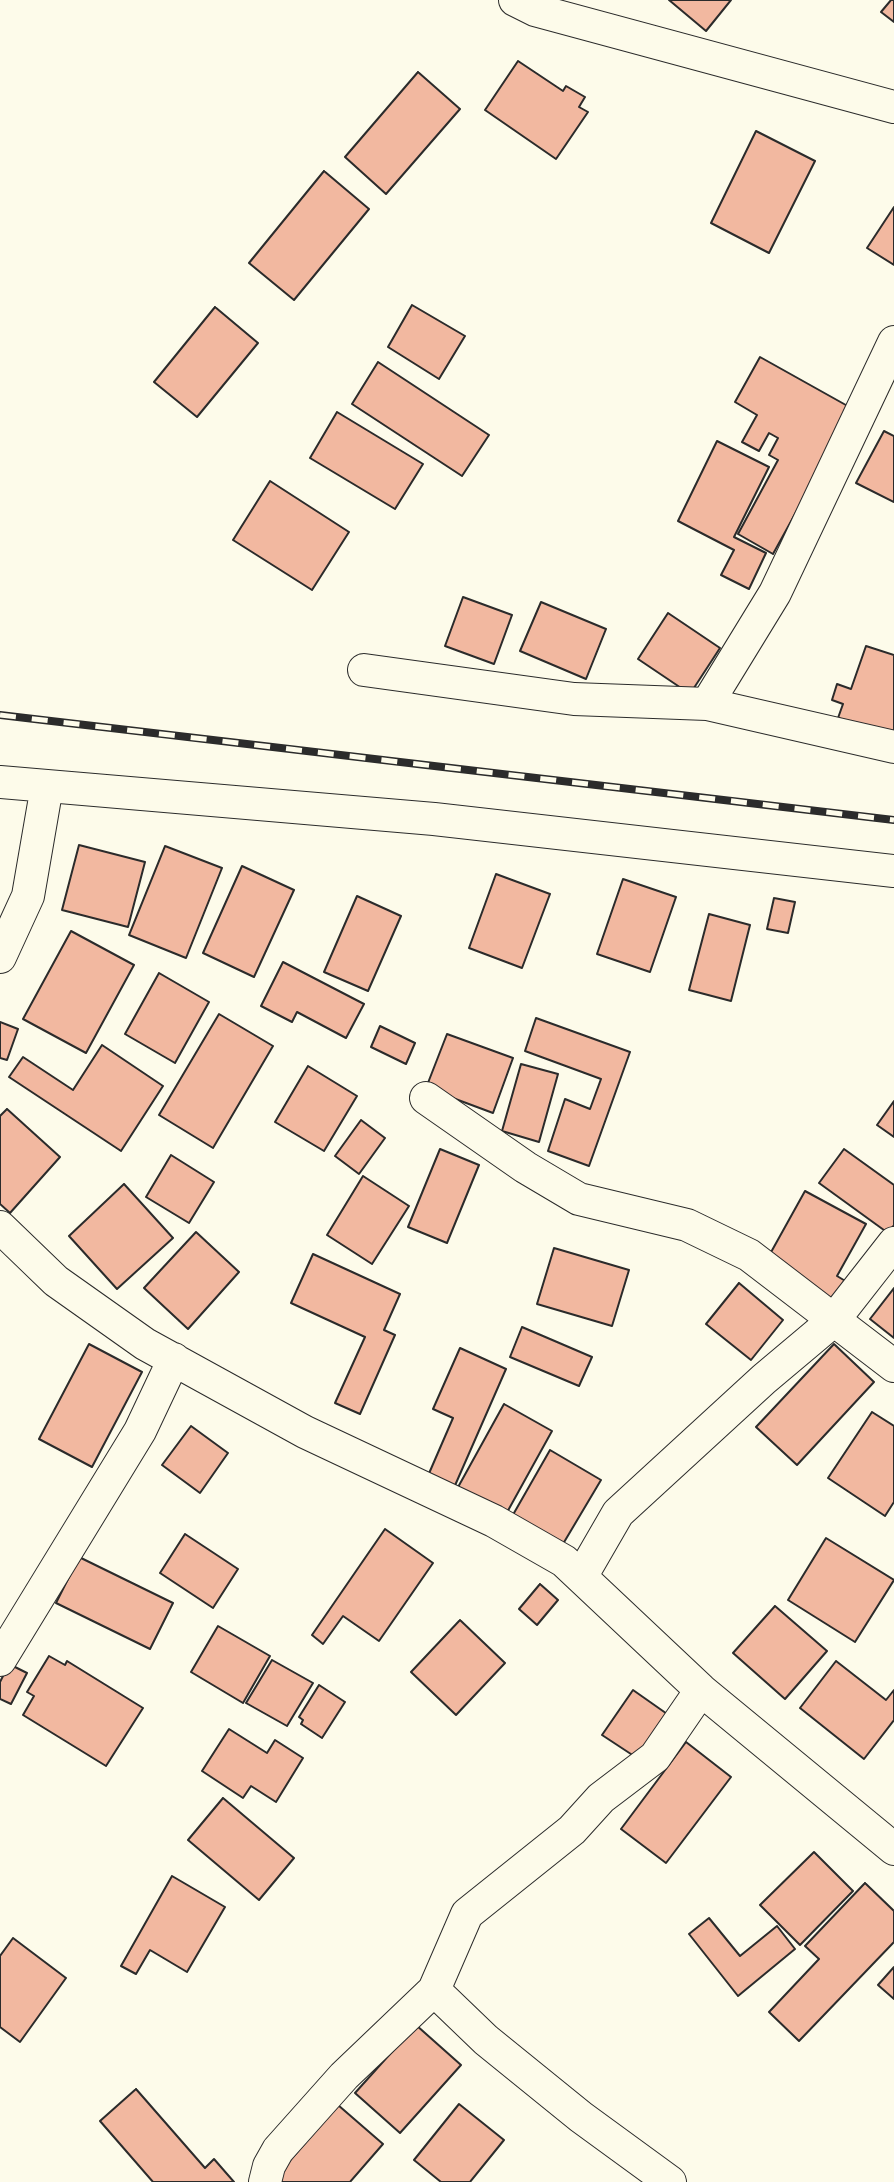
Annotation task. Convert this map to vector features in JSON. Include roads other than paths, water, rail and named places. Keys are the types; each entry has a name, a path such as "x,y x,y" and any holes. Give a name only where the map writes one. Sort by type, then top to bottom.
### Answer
{"street":[{"path":"515,0 535,10 894,107"},
{"path":"707,704 775,593 894,342"},
{"path":"364,670 574,698 707,704 894,747"},
{"path":"0,782 433,819 894,871"},
{"path":"0,957 28,896 47,786"},
{"path":"426,1098 525,1167 579,1199 687,1226 749,1255 894,1366"},
{"path":"0,1227 56,1280 145,1344 305,1432 494,1521 564,1562 701,1690 894,1849"},
{"path":"580,1577 618,1513 764,1379 833,1321 894,1242"},
{"path":"0,1660 140,1431 174,1359"},
{"path":"265,2182 269,2166 278,2150 344,2076 434,1990 467,1914 572,1830 601,1798 655,1757 701,1690"},
{"path":"434,1990 486,2040 581,2117 670,2182"}],"railway":[{"path":"0,715 894,820"}]}
